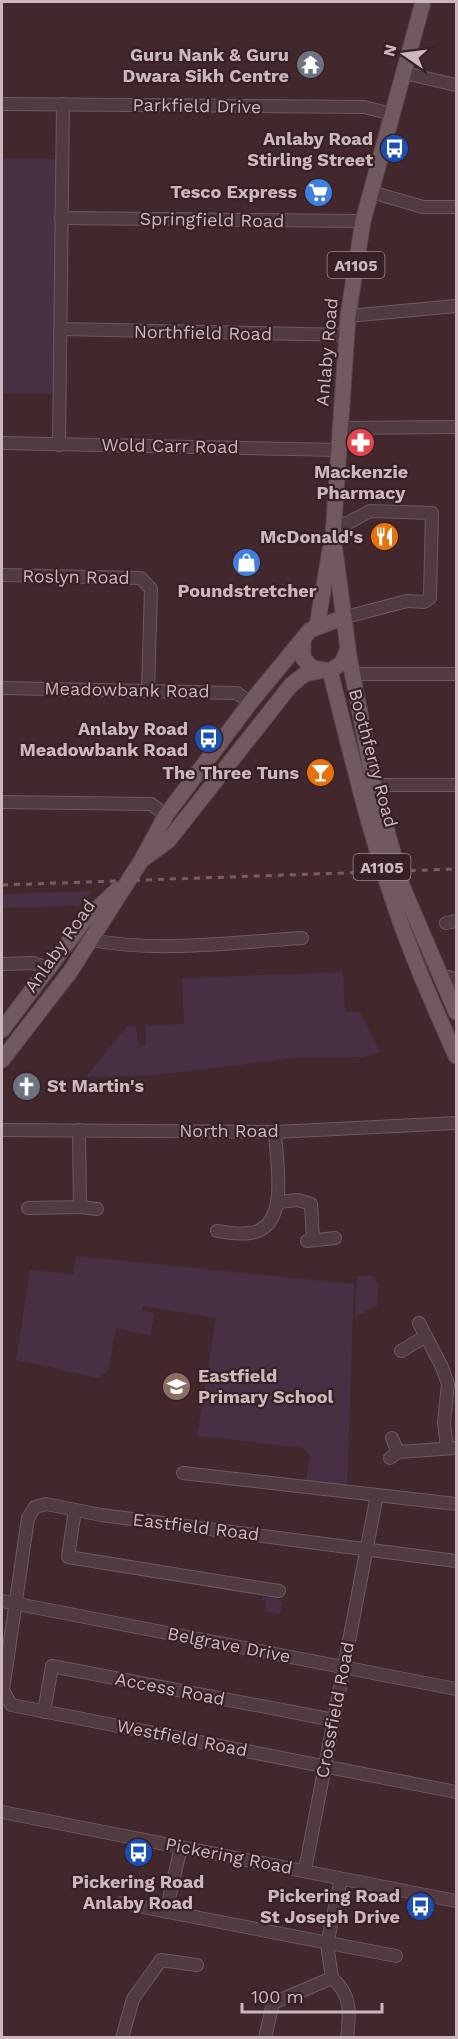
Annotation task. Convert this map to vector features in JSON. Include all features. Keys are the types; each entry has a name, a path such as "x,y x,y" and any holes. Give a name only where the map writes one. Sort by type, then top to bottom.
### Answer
{"main road":[{"name":"Anlaby Road","path":"317,626 333,531 348,316 363,221 423,2"},
{"name":"Anlaby Road","path":"333,531 342,618"},
{"path":"303,639 317,626 342,618"},
{"name":"A1105","path":"342,618 346,644"},
{"path":"317,626 331,626 346,644 342,663 324,671"},
{"name":"Anlaby Road","path":"2,1060 92,940 141,861 166,815 250,703 303,639"},
{"name":"A1105","path":"303,639 303,658 307,664 324,671"},
{"name":"Boothferry Road","path":"346,644 374,785 403,888 440,975 453,991 456,1012"},
{"name":"Anlaby Road","path":"141,861 168,841 291,685 305,674 324,671"},
{"name":"Boothferry Road","path":"324,671 390,892 417,967 456,1056"},
{"name":"Anlaby Road","path":"2,1030 84,921 126,882"}],"street":[{"path":"404,73 456,85"},
{"name":"Parkfield Drive","path":"2,104 364,107 392,114"},
{"path":"59,445 63,104"},
{"path":"371,192 423,207 456,207"},
{"name":"Springfield Road","path":"61,218 363,221"},
{"path":"348,316 456,306"},
{"name":"Northfield Road","path":"60,329 347,335"},
{"path":"339,428 456,427"},
{"name":"Wold Carr Road","path":"2,443 338,450"},
{"path":"333,531 370,511 432,513 430,598 424,603 407,601 342,618"},
{"name":"Roslyn Road","path":"2,575 141,578 148,582 151,589 148,690"},
{"path":"351,674 456,674"},
{"name":"Meadowbank Road","path":"2,688 237,693 250,703"},
{"path":"374,785 456,785"},
{"path":"2,801 151,804 166,815"},
{"path":"92,940 117,945 208,944 302,938"},
{"path":"2,964 33,963 48,968"},
{"path":"440,975 456,979"},
{"name":"North Road","path":"2,1130 275,1132 456,1123"},
{"path":"79,1130 80,1207"},
{"path":"215,1231 250,1233 266,1227 279,1202 275,1132"},
{"path":"279,1202 298,1200 311,1204 309,1240 335,1238"},
{"path":"28,1208 97,1209"},
{"path":"392,1438 394,1455 452,1448 444,1422 448,1384 419,1323"},
{"path":"401,1352 426,1336"},
{"path":"183,1473 456,1504"},
{"path":"367,1550 376,1495"},
{"name":"Eastfield Road","path":"15,1603 28,1518 36,1507 46,1504 75,1510 456,1561"},
{"path":"75,1510 68,1557 279,1591"},
{"name":"Crossfield Road","path":"305,1870 367,1550"},
{"name":"Belgrave Drive","path":"2,1600 456,1689"},
{"name":"Westfield Road","path":"15,1603 3,1690 11,1705 456,1792"},
{"name":"Access Road","path":"44,1712 52,1666 334,1720"},
{"name":"Pickering Road","path":"2,1812 456,1901"},
{"path":"166,1912 181,1847"},
{"path":"341,1879 327,1944 332,1978 347,1995 350,2013 347,2037"},
{"path":"122,1903 396,1956"},
{"path":"123,2037 133,2000 161,1960 197,1965"},
{"path":"265,2037 273,2003 332,1978"}],"shaded area":[{"path":"2,158 57,159 55,389 49,394 2,393"},
{"path":"92,891 79,906 2,908 2,894"},
{"path":"343,972 345,1011 360,1012 380,1052 362,1057 296,1058 157,1075 86,1077 127,1026 136,1025 138,1046 146,1045 146,1025 184,1024 182,978"},
{"path":"76,1256 354,1284 347,1487 306,1481 310,1456 304,1448 197,1436 216,1318 143,1306 142,1311 154,1313 151,1335 116,1328 108,1371 99,1378 16,1360 30,1270 73,1274"},
{"path":"357,1276 373,1276 379,1285 377,1306 355,1317"},
{"path":"264,1593 278,1596 277,1600 283,1601 280,1614 265,1611 266,1601 262,1599"}],"railway":[{"path":"2,885 456,869"}],"place":[{"name":"Guru Nank & Guru Dwara Sikh Centre","path":"310,65"},
{"name":"Anlaby Road Stirling Street","path":"394,149"},
{"name":"Tesco Express","path":"318,192"},
{"name":"Mackenzie Pharmacy","path":"361,443"},
{"name":"McDonald's","path":"384,537"},
{"name":"Poundstretcher","path":"247,562"},
{"name":"Anlaby Road Meadowbank Road","path":"209,739"},
{"name":"The Three Tuns","path":"320,773"},
{"name":"St Martin's","path":"26,1086"},
{"name":"Eastfield Primary School","path":"177,1386"},
{"name":"Pickering Road Anlaby Road","path":"138,1853"},
{"name":"Pickering Road St Joseph Drive","path":"421,1906"}]}
